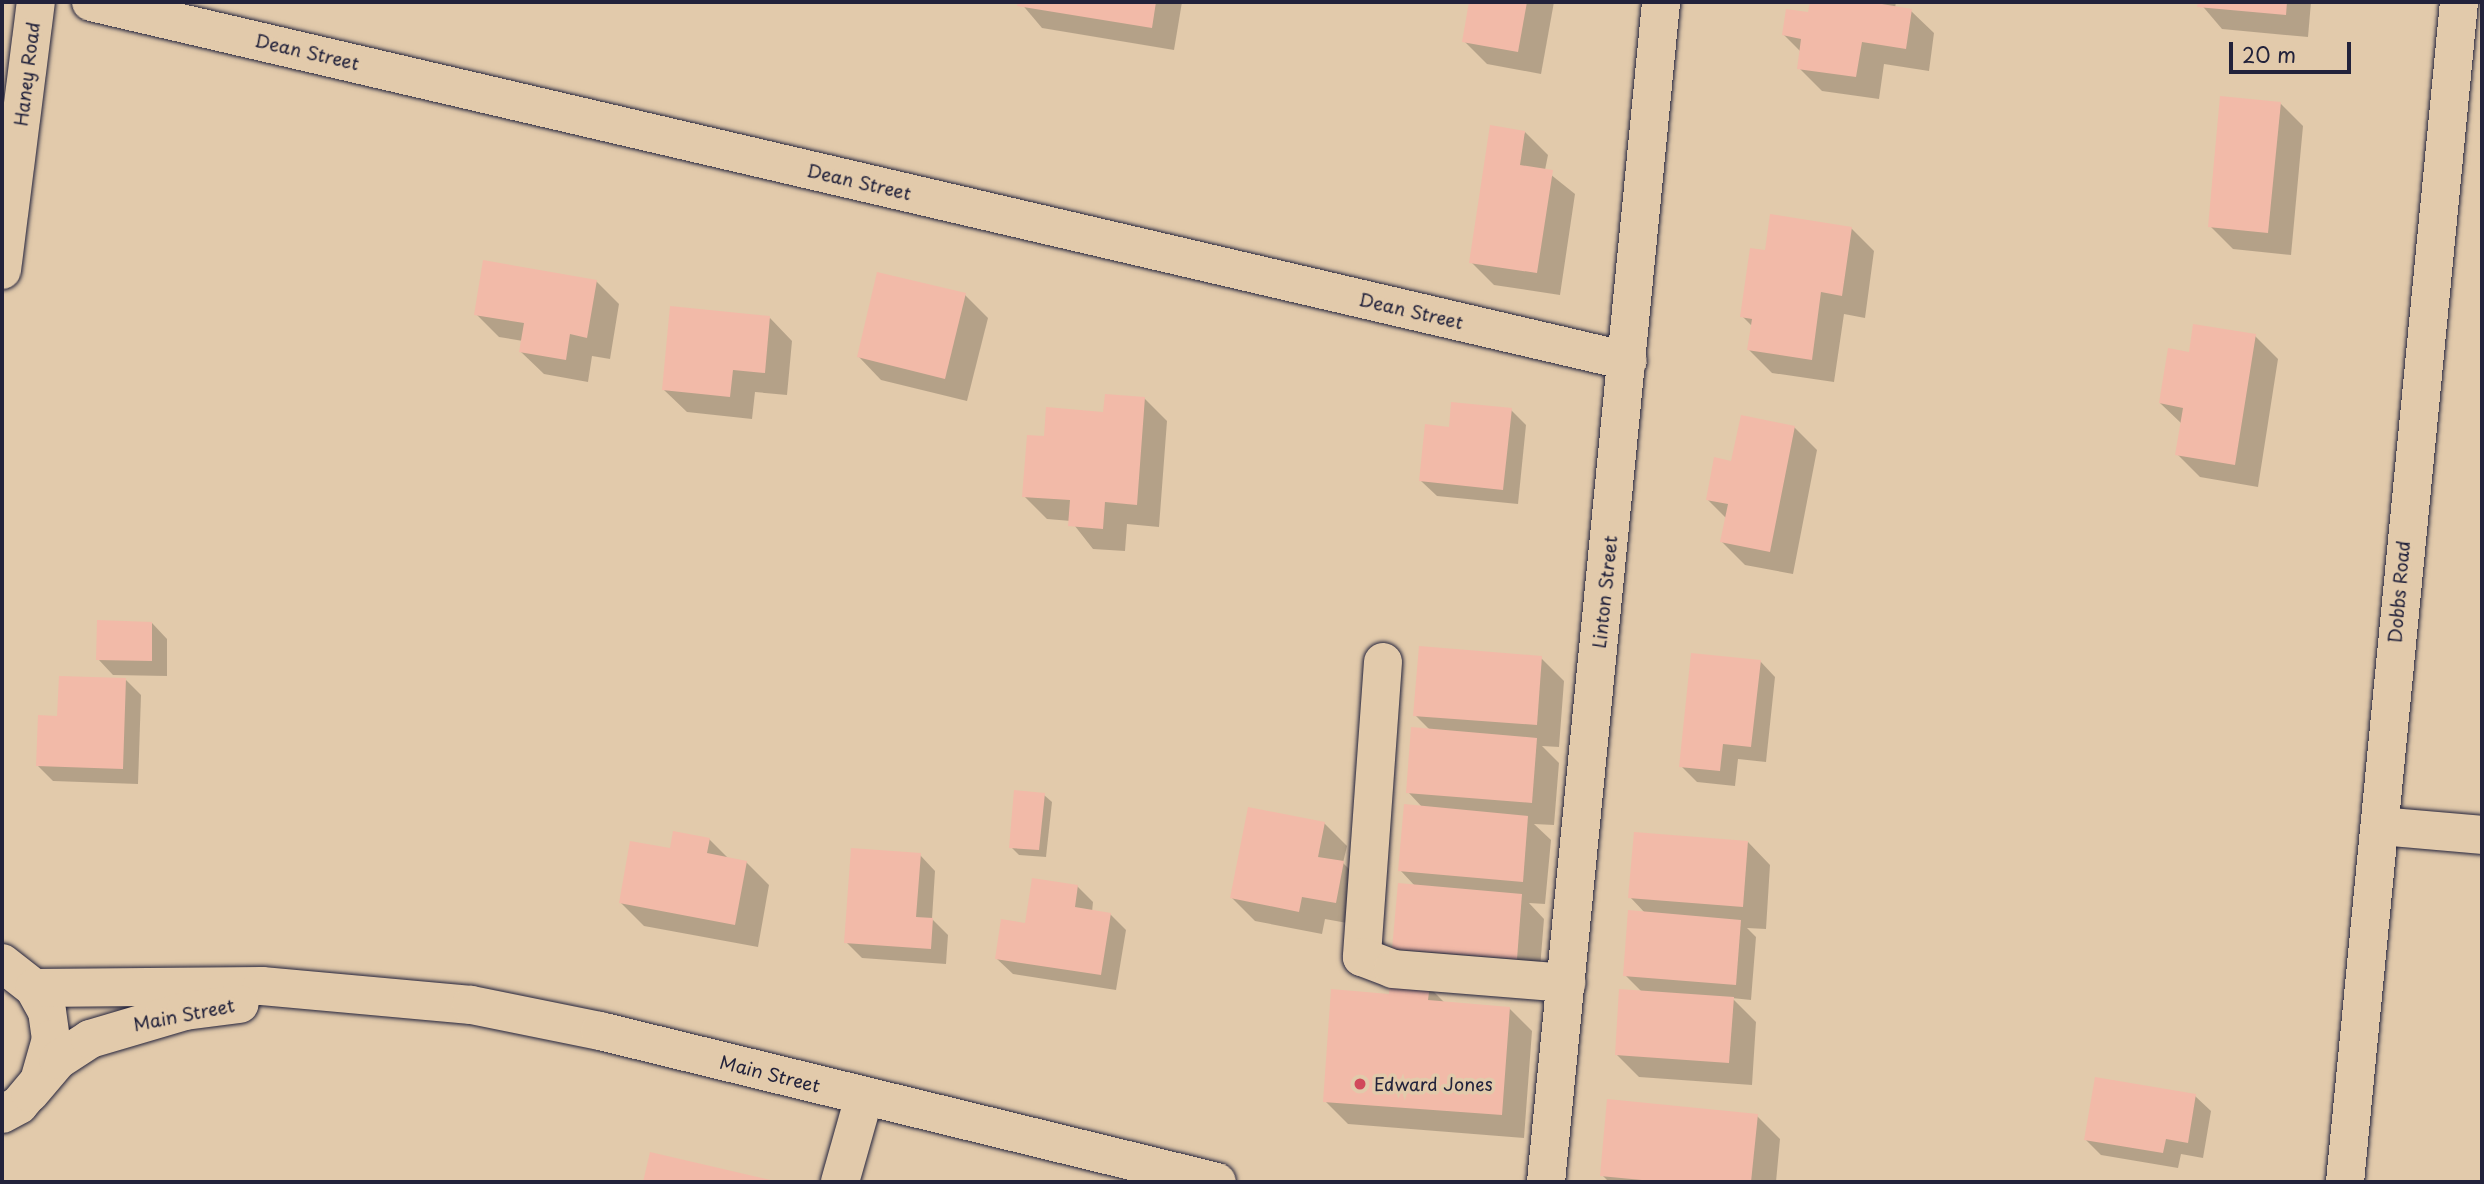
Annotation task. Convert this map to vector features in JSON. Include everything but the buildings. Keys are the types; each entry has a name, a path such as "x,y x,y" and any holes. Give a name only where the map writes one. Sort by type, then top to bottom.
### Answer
{"street":[{"name":"Dean Street","path":"91,2 1628,362"},
{"name":"Linton Street","path":"1546,1182 1661,2"},
{"name":"Dobbs Road","path":"2345,1182 2380,826 2397,604 2459,2"},
{"name":"Haney Road","path":"2,270 24,6"},
{"path":"1382,662 1362,957 1393,969 1566,984"},
{"path":"2380,826 2482,835"},
{"name":"Main Street","path":"12,968 303,995 390,995 471,1005 600,1031 1217,1182"},
{"name":"Main Street","path":"12,968 47,1012 51,1039 46,1068 16,1103"},
{"name":"Main Street","path":"16,1103 58,1060 90,1039 184,1011 303,995"},
{"path":"840,1182 863,1097"}],"place":[{"name":"Edward Jones","path":"1360,1084"}]}
